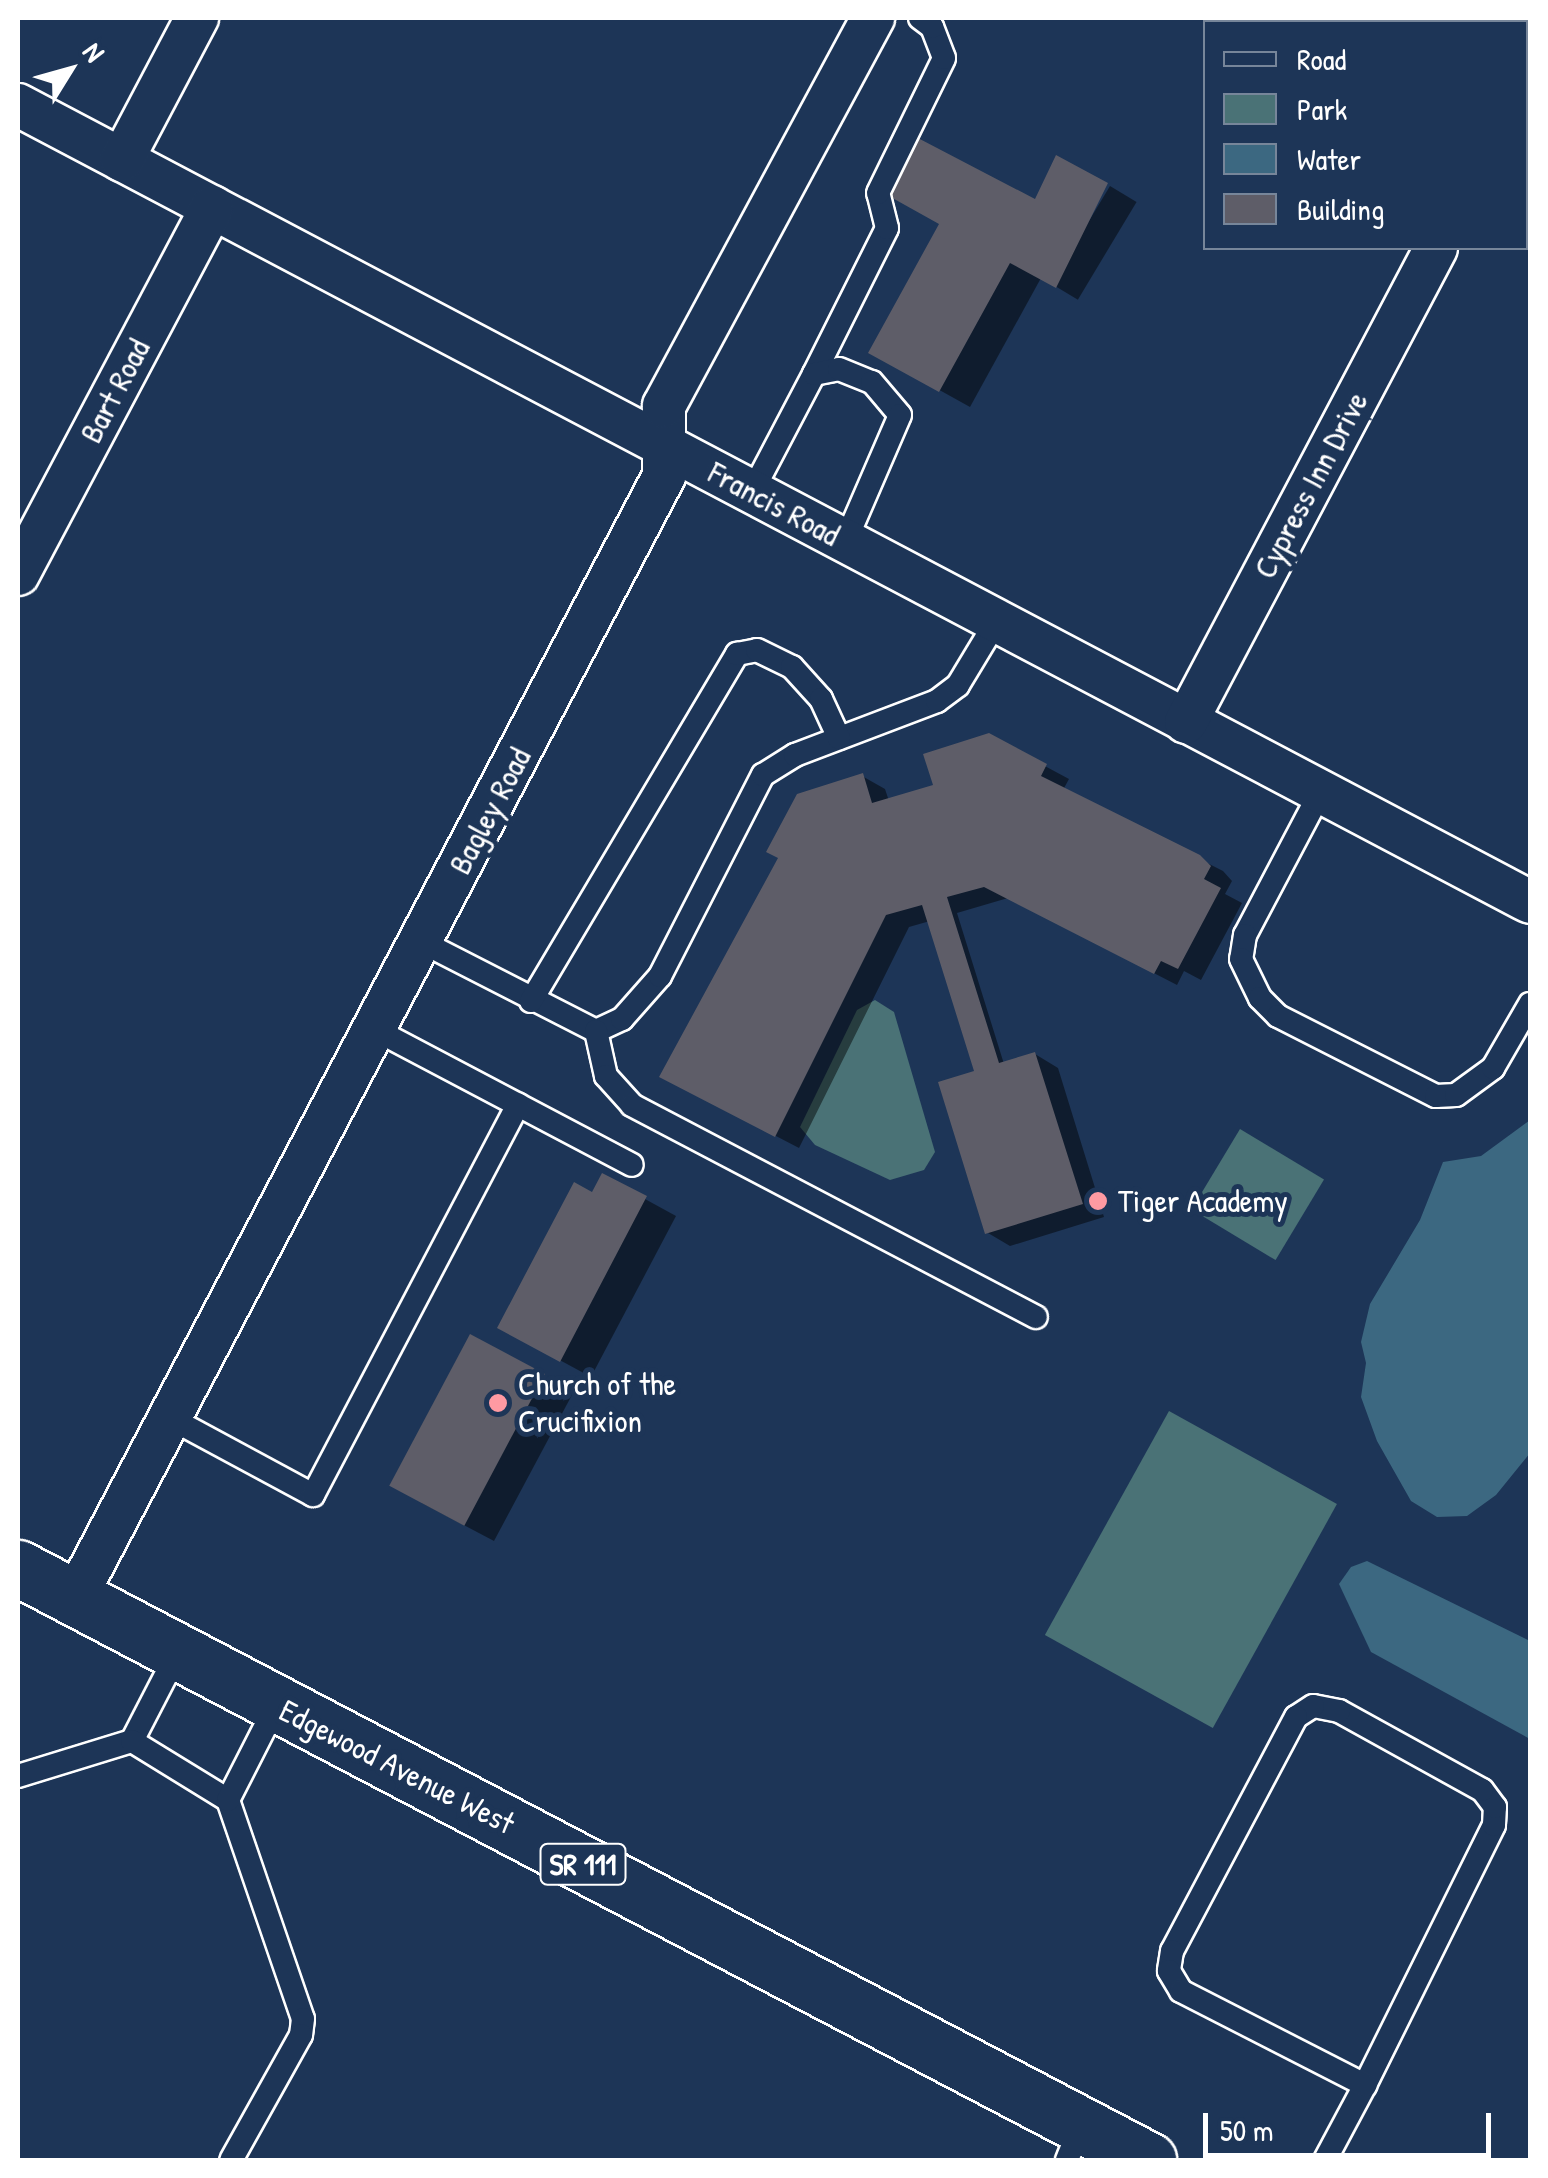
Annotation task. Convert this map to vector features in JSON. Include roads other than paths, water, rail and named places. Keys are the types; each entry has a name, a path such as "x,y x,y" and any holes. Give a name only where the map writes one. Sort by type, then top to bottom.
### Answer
{"main road":[{"name":"Edgewood Avenue West","path":"18,1568 277,1704 1074,2143 1148,2160"}],"street":[{"path":"122,160 198,18"},
{"name":"Bagley Road","path":"75,1598 172,1420 664,476 664,406 873,18"},
{"name":"Francis Road","path":"18,105 1530,902"},
{"name":"Bart Road","path":"18,574 212,208"},
{"name":"Cypress Inn Drive","path":"1186,722 1435,250"}],"lane":[{"path":"752,492 887,228 878,193 944,58 932,27 920,18"},
{"path":"814,374 856,374 884,391 900,414 845,542"},
{"path":"422,942 596,1031 622,1019 660,976 763,775 840,738 937,701 958,685 996,622"},
{"path":"531,1001 737,654 758,650 792,667 821,699 840,738"},
{"path":"1320,793 1245,935 1241,959 1260,998 1278,1016 1436,1096 1456,1096 1493,1068 1530,1004"},
{"path":"376,1030 632,1165"},
{"path":"596,1031 606,1076 632,1105 1036,1317"},
{"path":"172,1420 313,1494 518,1105"},
{"path":"18,1776 132,1741 178,1652"},
{"path":"228,1800 277,1704"},
{"path":"1325,2160 1365,2085 1494,1825 1496,1807 1482,1790 1339,1710 1313,1706 1296,1717 1172,1951 1169,1970 1181,1991 1365,2085"},
{"path":"132,1741 228,1800 303,2018 301,2035 231,2160"}],"water":[{"path":"1530,1120 1530,1453 1496,1495 1467,1516 1437,1517 1411,1501 1377,1441 1361,1397 1366,1363 1361,1342 1370,1304 1420,1220 1443,1162 1481,1156"},
{"path":"1367,1561 1530,1641 1530,1739 1371,1652 1339,1584 1351,1567"}],"place":[{"name":"Tiger Academy","path":"1098,1201"},
{"name":"Church of the Crucifixion","path":"498,1403"}]}
